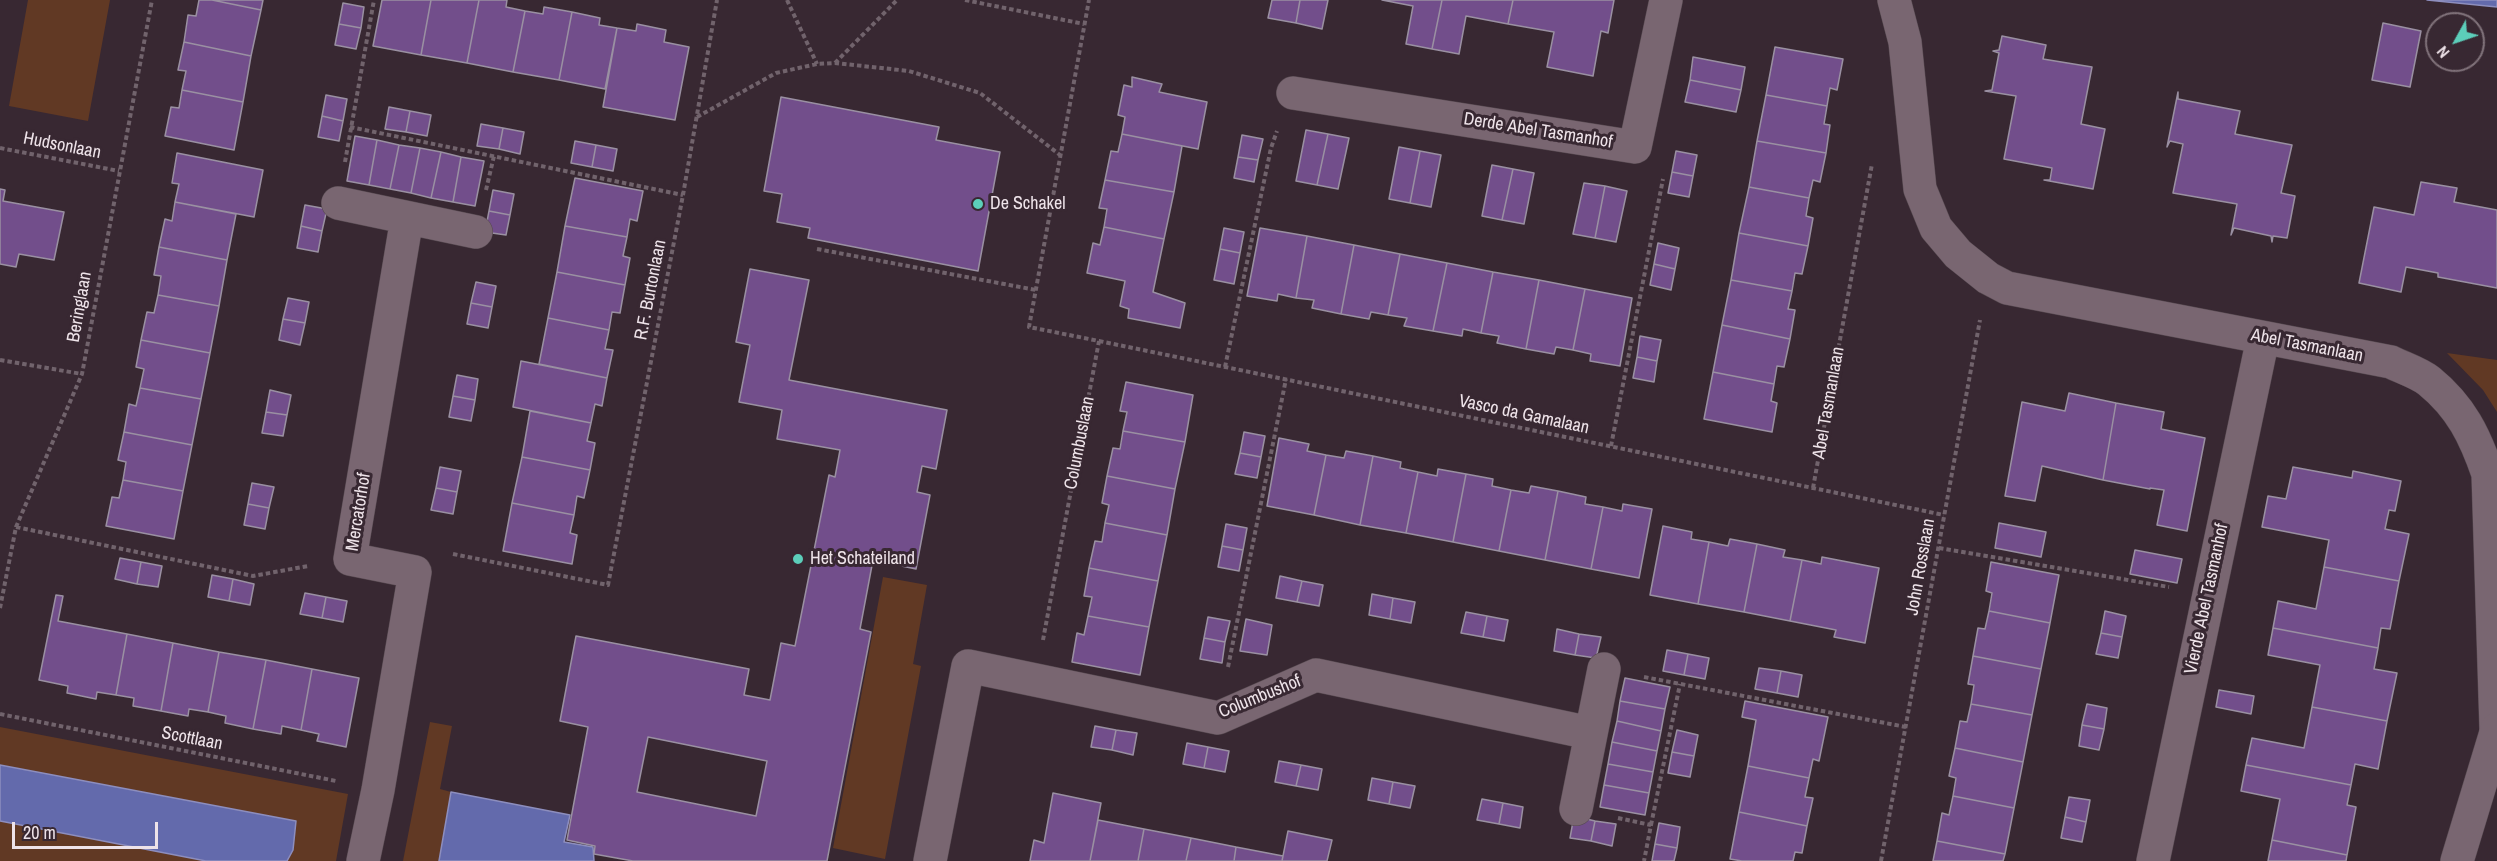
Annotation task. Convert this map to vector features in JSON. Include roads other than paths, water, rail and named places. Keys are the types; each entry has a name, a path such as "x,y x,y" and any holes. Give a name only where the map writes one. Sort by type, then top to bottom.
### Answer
{"street":[{"name":"Derde Abel Tasmanhof","path":"1293,93 1635,147 1666,0"},
{"name":"Abel Tasmanlaan","path":"1894,0 1905,42 1920,189 1936,228 1958,255 1988,278 2007,288 2391,362 2428,379 2457,408 2475,437 2488,474 2497,729 2457,861"},
{"path":"339,203 476,232"},
{"name":"Mercatorhof","path":"363,861 378,790 415,572 350,559 407,218"},
{"name":"Vierde Abel Tasmanhof","path":"2153,861 2263,338"},
{"name":"Columbushof","path":"930,861 968,666 1036,678 1218,718 1316,675 1590,733"},
{"path":"1576,809 1604,669"}],"water":[{"path":"2427,0 2497,0 2497,7"},
{"path":"0,765 296,821 293,850 287,861 206,861 0,821"},
{"path":"451,792 570,815 564,842 593,847 594,861 439,861"}],"place":[{"name":"De Schakel","path":"978,204"},
{"name":"Het Schateiland","path":"798,559"}]}
